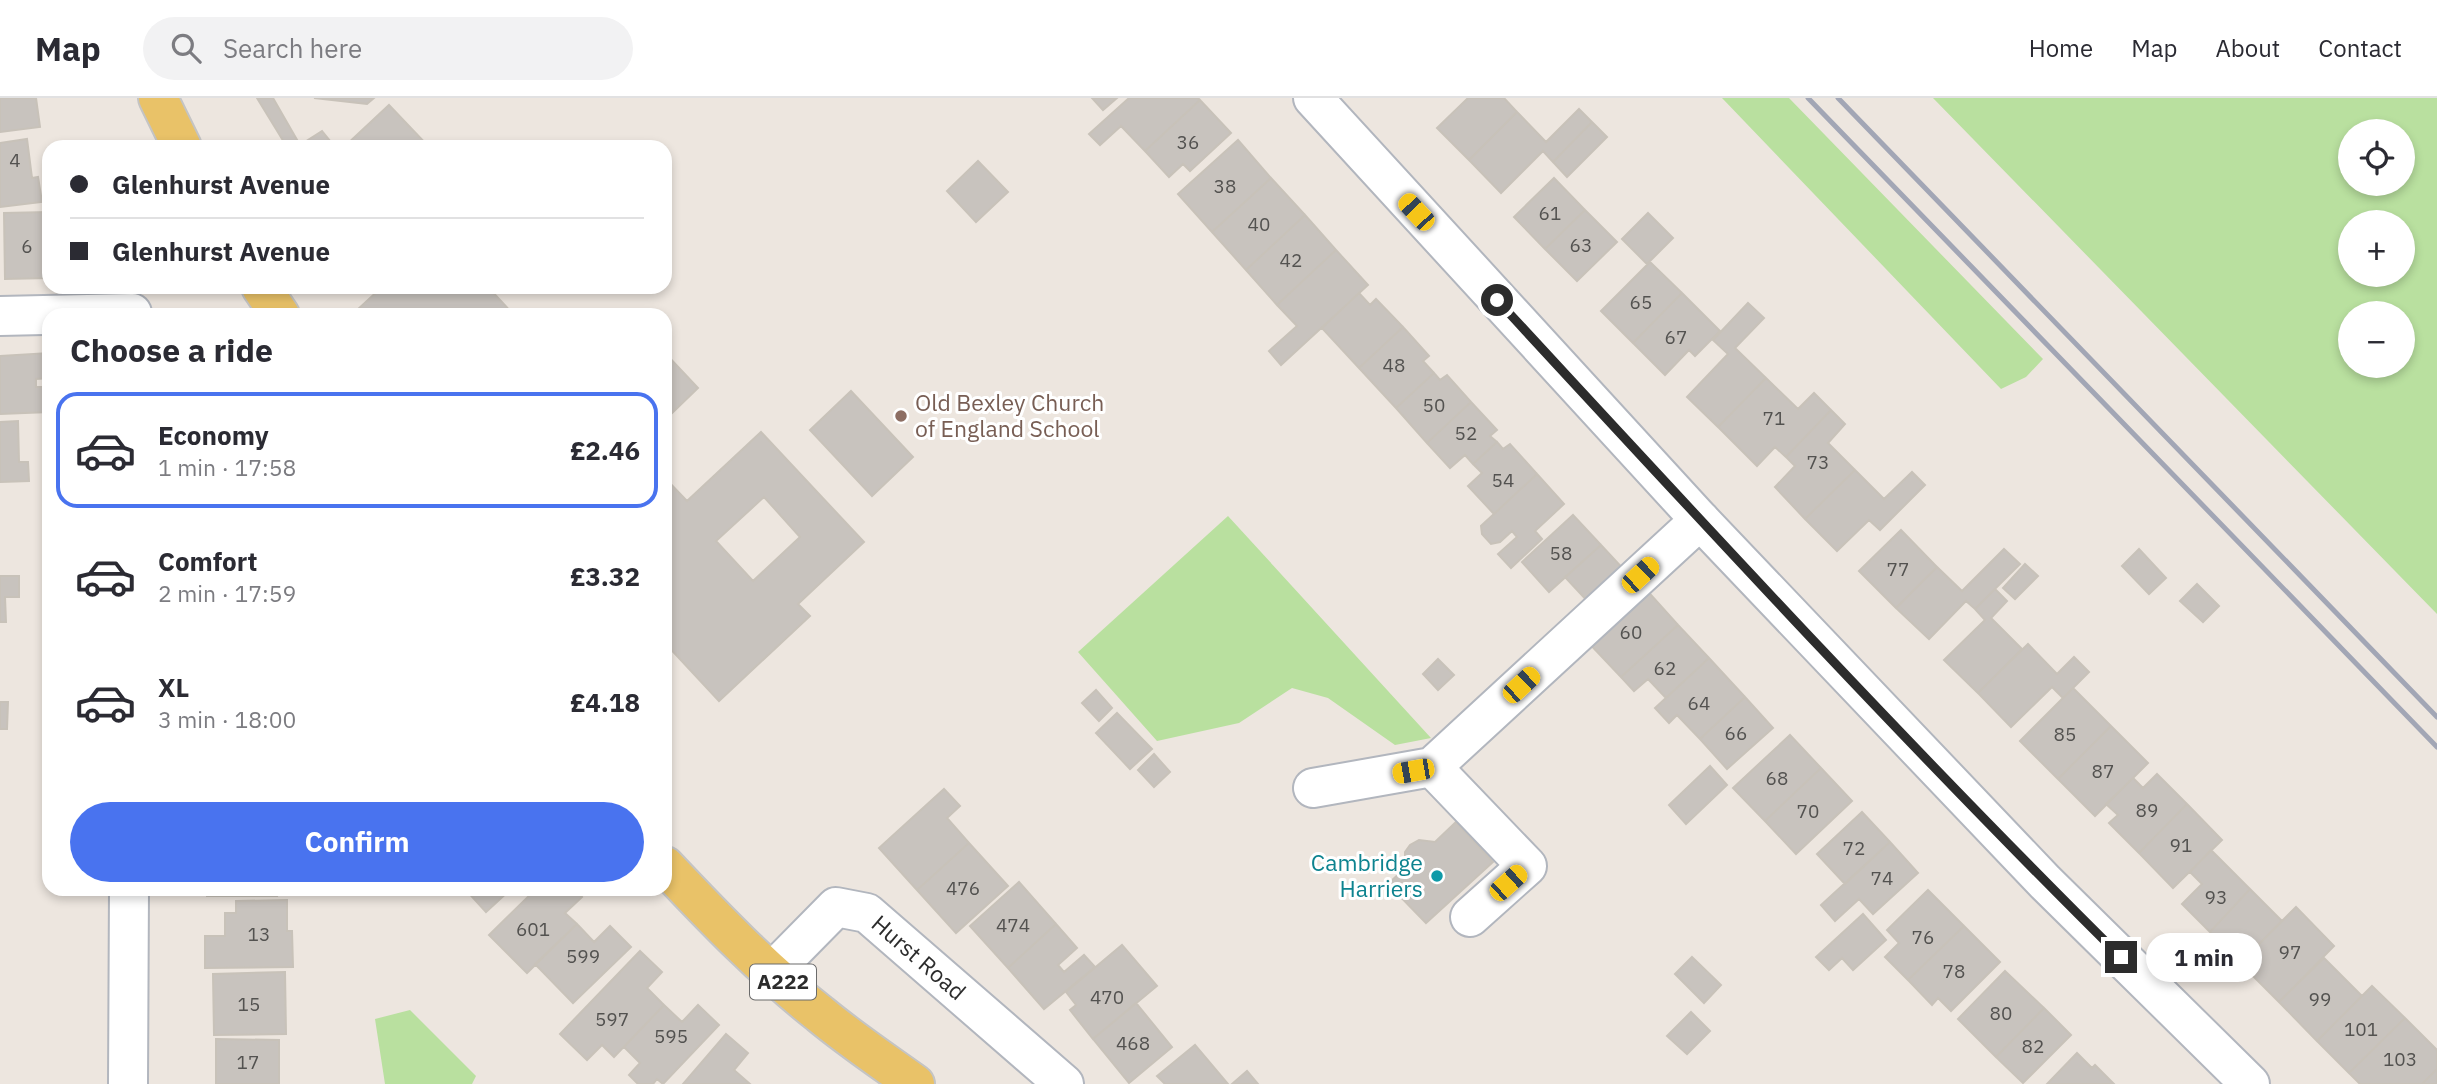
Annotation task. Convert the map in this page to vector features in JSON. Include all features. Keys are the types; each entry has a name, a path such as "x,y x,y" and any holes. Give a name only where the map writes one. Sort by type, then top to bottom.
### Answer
{"main road":[{"path":"158,98 179,140"},
{"name":"A222","path":"672,873 733,938 820,1014 915,1084"}],"street":[{"path":"1312,98 1700,520 2036,873 2250,1084"},
{"path":"96,308 132,305"},
{"path":"0,316 42,312"},
{"path":"1313,788 1432,767 1700,520"},
{"path":"1432,767 1527,866 1470,917"},
{"path":"128,1084 129,896"},
{"name":"Hurst Road","path":"772,972 836,907 867,913 1064,1084"}],"green space":[{"path":"1722,98 1789,98 2043,359 2026,377 2001,389"},
{"path":"1933,98 2437,98 2437,614"},
{"path":"1228,516 1431,738 1395,745 1328,698 1292,688 1239,723 1157,741 1078,652"},
{"path":"410,1010 476,1076 472,1084 385,1084 375,1019"}],"building":[{"path":"0,98 36,98 40,127 0,132"},
{"path":"257,98 273,98 297,140 283,140"},
{"path":"314,98 374,98 367,104"},
{"path":"1092,98 1117,98 1103,110"},
{"path":"1129,98 1200,100 1145,151 1121,126 1100,145 1089,134"},
{"path":"1468,98 1504,98 1517,112 1469,160 1437,128"},
{"path":"1200,100 1231,133 1190,171 1183,164 1169,177 1145,151"},
{"path":"389,105 422,140 352,140"},
{"path":"1579,109 1592,122 1553,162 1543,151 1501,193 1469,160 1517,112 1546,142"},
{"path":"1592,122 1607,137 1567,177 1553,162"},
{"path":"322,131 329,140 308,140"},
{"path":"27,139 32,178 38,177 42,202 0,207 0,143"},
{"path":"1238,140 1271,178 1212,232 1178,194"},
{"path":"978,161 1008,192 976,222 947,191"},
{"path":"1271,178 1305,215 1246,270 1212,232"},
{"path":"1554,178 1585,210 1545,249 1514,217"},
{"path":"1585,210 1617,242 1577,281 1545,249"},
{"path":"42,212 42,278 5,279 4,213"},
{"path":"1648,213 1673,238 1647,264 1622,239"},
{"path":"1305,215 1336,250 1277,305 1246,270"},
{"path":"1336,250 1368,285 1281,365 1269,351 1297,326 1277,305"},
{"path":"1650,262 1682,293 1633,343 1601,311"},
{"path":"1359,293 1370,305 1376,299 1403,327 1359,368 1322,328"},
{"path":"1682,293 1720,331 1695,356 1689,350 1665,375 1633,343"},
{"path":"374,294 494,294 508,308 359,308"},
{"path":"1748,303 1764,318 1735,348 1766,378 1718,427 1687,397 1728,354 1713,340"},
{"path":"1403,327 1429,356 1423,361 1434,373 1396,408 1359,368"},
{"path":"42,353 42,379 36,379 36,387 42,387 42,412 0,414 0,356"},
{"path":"672,360 698,388 672,413"},
{"path":"1434,373 1440,380 1447,375 1471,402 1427,443 1396,408"},
{"path":"1766,378 1798,409 1814,393 1831,410 1786,457 1775,447 1757,466 1718,427"},
{"path":"851,391 913,457 872,496 810,430"},
{"path":"1471,402 1497,430 1490,436 1497,442 1473,464 1465,455 1450,468 1427,443"},
{"path":"1831,410 1845,424 1828,443 1855,470 1805,519 1775,487 1795,466 1786,457"},
{"path":"18,421 19,462 28,462 29,481 0,482 0,422"},
{"path":"761,432 864,542 798,604 810,616 719,701 672,651 672,485 687,501","holes":["764,497 800,537 753,581 716,541"]},
{"path":"1497,442 1503,449 1510,444 1537,474 1494,514 1468,486 1482,473 1473,464"},
{"path":"1855,470 1884,499 1912,472 1925,485 1880,530 1869,520 1837,551 1805,519"},
{"path":"1537,474 1564,504 1535,531 1542,539 1511,568 1498,554 1517,537 1512,531 1500,542 1491,544 1482,534 1481,526"},
{"path":"1573,515 1601,545 1549,592 1522,562"},
{"path":"1901,530 1937,567 1896,608 1859,571"},
{"path":"1601,545 1627,573 1592,606 1565,577"},
{"path":"2004,549 2020,564 1975,609 1966,601 1929,639 1896,608 1937,567 1962,591"},
{"path":"2139,549 2166,578 2149,594 2122,566"},
{"path":"2025,564 2038,576 2015,599 2003,588"},
{"path":"0,576 19,576 19,597 5,597 6,622 0,622"},
{"path":"2197,584 2219,606 2203,622 2180,601"},
{"path":"1642,585 1678,625 1621,677 1585,639"},
{"path":"1995,589 2007,601 1991,618 2022,649 1978,693 1944,660 1985,620 1975,609"},
{"path":"1678,625 1709,658 1666,698 1648,679 1634,691 1621,677"},
{"path":"2028,644 2057,674 2074,657 2089,672 2063,698 2052,687 2011,727 1978,693"},
{"path":"1709,658 1745,697 1700,739 1677,715 1669,723 1655,708"},
{"path":"1438,659 1454,675 1438,690 1423,674"},
{"path":"2073,688 2111,726 2058,779 2020,741"},
{"path":"1096,690 1112,708 1099,721 1082,703"},
{"path":"1745,697 1773,728 1727,769 1700,739"},
{"path":"0,702 8,702 7,729 0,729"},
{"path":"1117,713 1152,749 1130,769 1096,733"},
{"path":"2111,726 2148,763 2095,816 2058,779"},
{"path":"1790,735 1821,768 1765,821 1733,788"},
{"path":"1154,754 1170,772 1154,787 1138,770"},
{"path":"1710,766 1727,785 1686,824 1669,805"},
{"path":"1821,768 1852,801 1796,854 1765,821"},
{"path":"2157,774 2187,804 2139,853 2109,823 2118,815 2106,804 2133,778 2143,788"},
{"path":"944,789 960,806 947,818 969,843 917,890 879,848"},
{"path":"2187,804 2222,840 2173,888 2139,853"},
{"path":"1862,812 1890,842 1845,884 1817,854"},
{"name":"Cambridge Harriers","path":"1456,822 1493,862 1426,923 1388,884 1405,868 1405,852 1410,845 1419,840 1435,842"},
{"path":"1890,842 1918,873 1873,914 1859,899 1835,921 1821,905"},
{"path":"969,843 1008,886 956,933 917,890"},
{"path":"2211,850 2250,889 2210,932 2182,904 2202,884 2190,872"},
{"path":"1019,882 1056,924 1008,968 970,926"},
{"path":"2250,889 2282,921 2240,963 2210,932"},
{"path":"1928,890 1964,926 1908,980 1885,957 1899,943 1887,930"},
{"path":"471,896 503,896 486,912"},
{"path":"529,896 582,897 565,913 577,924 527,973 489,935"},
{"path":"287,900 287,931 292,931 293,967 205,968 205,936 225,936 225,913 236,913 236,901"},
{"path":"2296,907 2334,946 2279,1002 2240,963"},
{"path":"1863,914 1886,940 1853,970 1842,958 1829,970 1816,957"},
{"path":"577,924 594,942 610,926 631,947 573,1003 535,964"},
{"path":"1056,924 1077,948 1058,965 1064,972 1084,955 1095,967 1044,1009 1008,968"},
{"path":"1964,926 2000,962 1951,1011 1938,998 1932,1005 1908,980"},
{"path":"1122,945 1157,986 1093,1039 1070,1010 1076,1005 1066,992"},
{"path":"640,951 662,972 647,988 664,1005 614,1057 602,1045 587,1060 560,1034"},
{"path":"1692,957 1721,985 1704,1003 1675,974"},
{"path":"2324,958 2362,996 2317,1041 2279,1002"},
{"path":"2005,971 2044,1008 1996,1057 1958,1019"},
{"path":"285,972 286,1034 214,1035 213,974"},
{"path":"2372,986 2405,1018 2349,1073 2317,1041"},
{"path":"1136,1003 1172,1047 1129,1083 1093,1039"},
{"path":"664,1005 682,1022 698,1005 719,1025 663,1084 657,1079 653,1084 638,1084 629,1075 640,1063 624,1047"},
{"path":"2044,1008 2071,1035 2023,1083 1996,1057"},
{"path":"1691,1012 1710,1031 1687,1054 1667,1036"},
{"path":"2405,1018 2437,1050 2437,1069 2422,1084 2360,1084 2349,1073"},
{"path":"726,1034 748,1053 734,1070 750,1084 683,1084"},
{"path":"216,1039 279,1040 279,1084 216,1084"},
{"path":"1195,1045 1228,1084 1165,1084 1157,1076"},
{"path":"2077,1053 2092,1068 2095,1065 2114,1084 2047,1084"},
{"path":"2437,1069 2437,1084 2422,1084"},
{"path":"1247,1071 1258,1084 1232,1084"}],"railway":[{"path":"1808,98 2437,747"},
{"path":"1838,98 2437,717"}],"place":[{"name":"Old Bexley Church of England School","path":"901,416"},
{"name":"Cambridge Harriers","path":"1437,876"}],"route":[{"path":"1497,300 1706,527 2027,864 2121,957"}]}
